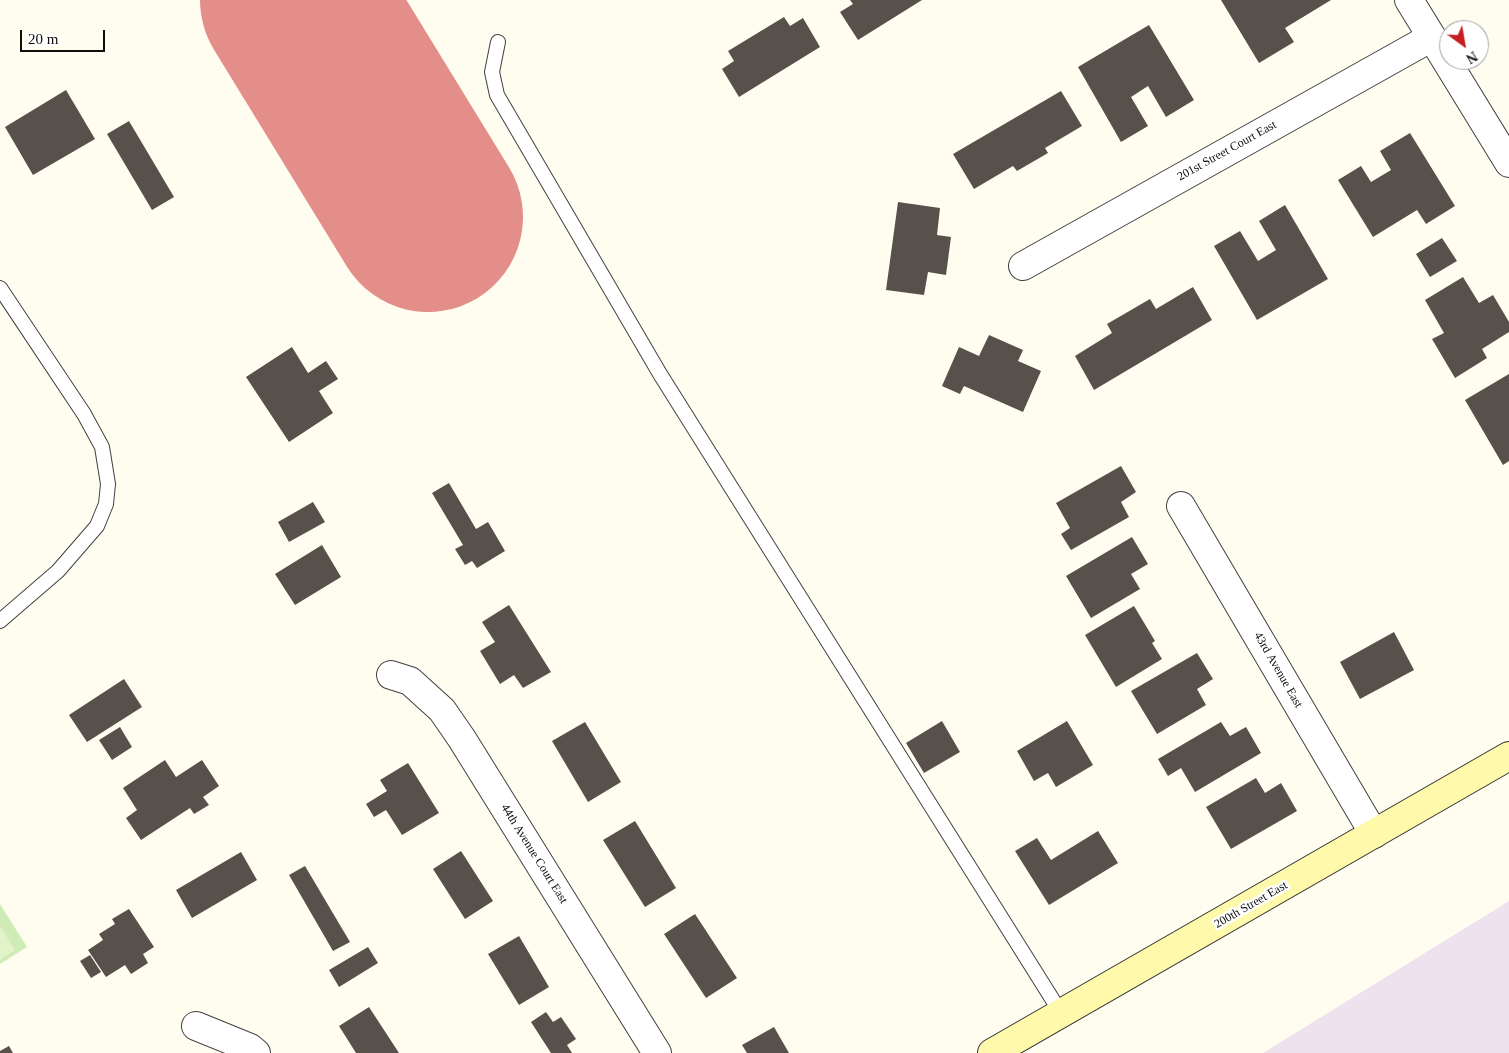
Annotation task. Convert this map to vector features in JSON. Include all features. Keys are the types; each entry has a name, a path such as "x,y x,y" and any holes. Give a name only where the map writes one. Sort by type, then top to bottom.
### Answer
{"street":[{"path":"1409,0 1509,163"},
{"name":"201st Street Court East","path":"1023,266 1432,37"},
{"name":"43rd Avenue East","path":"1182,506 1374,834"},
{"name":"44th Avenue Court East","path":"392,675 410,680 447,718 657,1053"},
{"name":"200th Street East","path":"992,1053 1509,756"},
{"path":"196,1026 250,1048 256,1053"}],"lane":[{"path":"498,42 492,72 496,95 660,374 1061,1013"},
{"path":"0,288 84,414 102,447 108,484 106,504 97,526 58,571 0,621"}],"shaded area":[{"path":"1509,901 1509,1053 1263,1053"}],"green space":[{"path":"0,904 27,947 0,964"},
{"path":"0,926 15,950 0,960"}],"building":[{"path":"850,0 922,0 858,40 840,12 853,4"},
{"path":"1221,0 1331,0 1285,28 1294,42 1259,63"},
{"path":"784,17 790,26 803,18 820,47 739,97 722,69 734,61 728,51"},
{"path":"1149,25 1194,100 1166,117 1148,86 1131,97 1148,126 1121,142 1078,67"},
{"path":"66,90 95,139 33,175 5,127"},
{"path":"1061,91 1082,126 1045,148 1048,153 1017,171 1013,166 974,189 953,154"},
{"path":"129,121 174,197 152,210 107,134"},
{"path":"1410,133 1455,206 1426,224 1417,210 1373,237 1338,180 1361,166 1371,182 1391,170 1380,151"},
{"path":"898,202 940,208 937,235 951,237 946,275 928,272 924,295 886,290"},
{"path":"1285,205 1328,279 1257,320 1214,246 1240,231 1258,261 1276,250 1259,221"},
{"path":"1442,238 1457,261 1430,277 1416,254"},
{"path":"1463,277 1479,303 1493,295 1509,322 1509,332 1482,349 1487,358 1455,378 1432,339 1444,333 1425,300"},
{"path":"1193,287 1212,320 1094,390 1075,356 1112,333 1107,324 1150,299 1156,309"},
{"path":"989,335 1023,350 1018,361 1041,371 1023,412 964,386 960,394 942,386 959,347 979,356"},
{"path":"292,347 308,373 326,361 338,379 319,391 333,413 289,442 246,377"},
{"path":"1509,374 1509,461 1503,465 1465,400"},
{"path":"1121,466 1136,492 1121,502 1129,517 1071,550 1061,534 1070,528 1056,503"},
{"path":"449,483 476,529 488,522 505,551 477,568 472,561 465,565 455,549 463,545 432,493"},
{"path":"313,502 325,522 289,542 278,522"},
{"path":"1132,537 1148,564 1131,574 1140,589 1091,618 1066,576"},
{"path":"322,545 341,577 295,605 275,574"},
{"path":"509,605 551,672 523,688 514,675 500,684 480,651 495,642 482,622"},
{"path":"1134,606 1155,641 1152,643 1162,659 1116,687 1085,635"},
{"path":"1394,632 1414,670 1360,699 1340,662"},
{"path":"1197,653 1213,679 1197,689 1206,705 1157,734 1131,691"},
{"path":"124,679 142,707 87,742 69,715"},
{"path":"942,721 960,752 924,773 906,743"},
{"path":"1067,721 1093,765 1056,787 1048,773 1034,781 1017,751"},
{"path":"585,722 621,782 588,802 552,741"},
{"path":"1221,722 1230,736 1246,727 1261,753 1195,792 1181,768 1168,776 1158,759"},
{"path":"120,727 132,747 112,760 99,740"},
{"path":"165,760 176,777 202,760 219,786 203,797 209,805 194,814 190,808 141,840 126,818 137,810 123,788"},
{"path":"408,763 439,813 402,835 386,810 374,817 366,804 387,791 380,780"},
{"path":"1256,778 1265,793 1281,783 1297,811 1231,849 1206,807"},
{"path":"635,821 676,888 645,907 603,840"},
{"path":"1098,831 1118,863 1049,905 1015,851 1037,838 1051,860"},
{"path":"461,851 493,901 465,919 433,869"},
{"path":"241,852 257,880 192,918 176,890"},
{"path":"305,866 350,942 333,951 289,875"},
{"path":"129,909 154,947 143,954 148,963 131,974 125,965 106,977 88,950 103,940 99,934 115,924 112,919"},
{"path":"695,914 737,978 706,998 664,934"},
{"path":"519,936 549,987 519,1005 488,954"},
{"path":"368,947 378,963 339,987 329,970"},
{"path":"90,955 101,972 91,978 80,961"},
{"path":"369,1007 399,1053 356,1053 339,1026"},
{"path":"546,1012 553,1022 561,1017 576,1039 567,1045 572,1053 551,1053 531,1022"},
{"path":"774,1027 789,1053 747,1053 742,1045"},
{"path":"9,1046 13,1053 0,1053 0,1051"}],"taxiway":[{"path":"428,217 457,197"}],"runway":[{"path":"295,0 428,217"}]}
